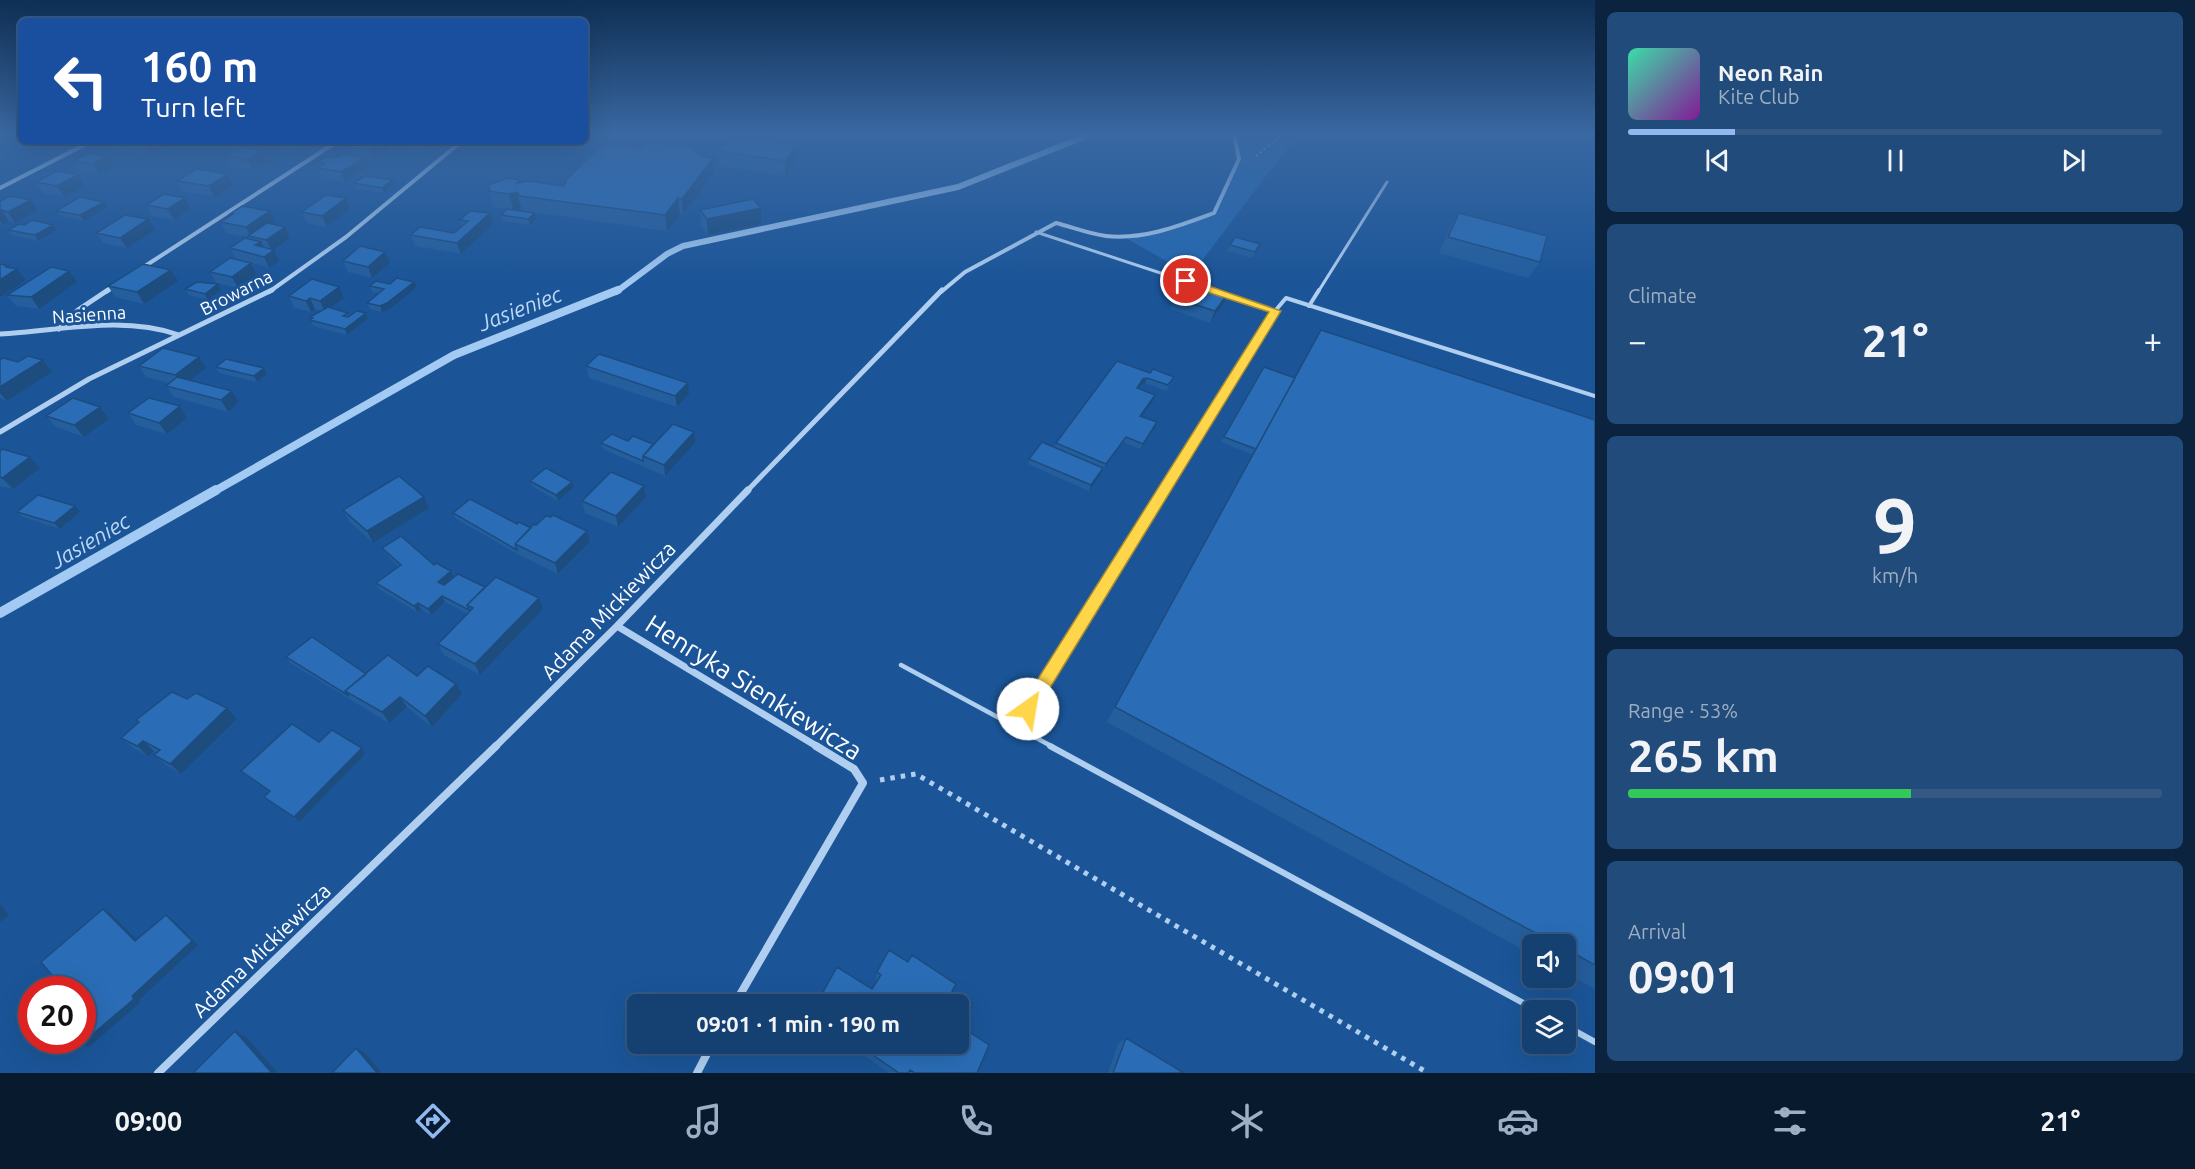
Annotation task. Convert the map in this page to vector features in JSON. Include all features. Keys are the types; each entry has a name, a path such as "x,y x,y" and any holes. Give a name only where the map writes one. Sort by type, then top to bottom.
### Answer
{"street":[{"path":"138,271 272,184"},
{"name":"Browarna","path":"0,432 89,379 253,301 283,284 346,237 410,184"},
{"name":"Adama Mickiewicza","path":"158,1073 425,817 617,626 934,297 965,272 1056,223 1105,236 1162,233 1214,213 1227,184"},
{"path":"59,329 78,310 118,284"},
{"name":"Nasienna","path":"0,334 140,325 164,328 178,335"},
{"name":"Henryka Sienkiewicza","path":"617,626 854,769 863,783 741,994"},
{"path":"697,1073 707,1054"}],"lane":[{"path":"1309,306 1386,184"},
{"path":"1036,232 1197,285"},
{"path":"1219,292 1275,311"},
{"path":"1016,729 1275,311 1286,298 1595,396"},
{"path":"901,665 1522,1002"},
{"path":"1576,1032 1595,1042"}],"path":[{"path":"863,783 916,774 1428,1073"}],"shaded area":[{"path":"1228,184 1260,184 1191,275 1122,236 1162,233 1214,213"}],"building":[{"path":"360,184 387,184 382,188"},
{"path":"491,184 564,186 565,184 693,184 682,199 678,198 665,215 520,196 517,192 509,194 488,191 490,189 488,185"},
{"path":"164,194 185,198 168,209 146,205"},
{"path":"326,195 346,198 322,216 302,212"},
{"path":"10,196 31,200 8,212 0,211 0,201"},
{"path":"80,197 104,202 80,215 56,211"},
{"path":"753,199 761,208 707,219 700,210"},
{"path":"242,206 270,211 246,227 221,222"},
{"path":"507,209 535,213 528,219 501,215"},
{"path":"470,211 490,213 457,243 411,235 420,227 454,233 468,221 460,220"},
{"path":"1459,213 1547,236 1540,262 1448,237"},
{"path":"125,215 148,219 120,238 96,233"},
{"path":"32,220 53,225 35,235 8,230 19,224 24,225"},
{"path":"267,223 285,227 266,240 248,236"},
{"path":"1235,237 1260,244 1255,252 1230,245"},
{"path":"245,238 261,242 255,245 274,250 264,257 230,248"},
{"path":"360,246 385,252 368,267 343,261"},
{"path":"230,258 251,263 232,277 210,272"},
{"path":"0,264 8,266 6,267 17,269 0,280"},
{"path":"143,264 171,270 137,292 108,286"},
{"path":"51,267 69,271 31,297 7,295"},
{"path":"397,278 414,282 387,303 380,306 367,303 384,289 370,286 376,281 390,284"},
{"path":"312,279 339,287 320,301 310,298 306,301 289,296"},
{"path":"1189,280 1229,292 1215,311 1175,298"},
{"path":"197,282 218,284 205,294 185,289"},
{"path":"328,307 348,313 343,316 348,317 357,311 366,313 345,329 310,320 313,318 310,317"},
{"path":"1321,330 1595,420 1595,965 1576,955 1576,934 1538,934 1115,707"},
{"path":"163,348 199,357 175,375 139,366"},
{"path":"599,354 688,383 675,396 586,366"},
{"path":"28,356 43,360 0,387 0,360 3,358 18,362"},
{"path":"226,359 264,368 254,376 216,367"},
{"path":"1117,361 1150,373 1153,369 1174,377 1168,385 1147,378 1143,379 1137,388 1155,395 1140,416 1157,422 1143,444 1126,437 1106,464 1056,443"},
{"path":"1264,367 1295,378 1256,449 1224,437"},
{"path":"177,377 232,391 221,400 166,386"},
{"path":"73,398 100,407 74,425 46,416"},
{"path":"149,398 180,406 159,423 128,413"},
{"path":"673,424 694,432 664,465 643,456"},
{"path":"612,434 628,441 633,436 653,444 643,456 643,461 601,443"},
{"path":"1042,442 1103,468 1091,485 1029,459"},
{"path":"2,449 30,457 2,478 0,477 0,451"},
{"path":"546,468 572,482 556,495 530,481"},
{"path":"611,472 644,486 616,516 582,501"},
{"path":"399,476 424,497 367,531 343,510"},
{"path":"38,495 75,506 54,523 17,512"},
{"path":"470,499 517,524 519,522 531,528 515,544 517,550 453,513"},
{"path":"553,515 587,531 555,563 515,544 534,524 536,525 546,516"},
{"path":"401,536 434,565 436,563 451,571 438,582 444,585 458,574 485,587 467,605 469,610 442,596 428,609 418,603 414,606 376,583 401,565 382,548"},
{"path":"496,577 539,598 475,664 438,644 473,608 467,605"},
{"path":"312,637 366,674 345,691 349,696 286,657"},
{"path":"388,655 417,676 428,666 456,684 425,716 400,697 382,712 345,691"},
{"path":"172,692 187,699 196,693 227,708 170,764 154,755 160,750 143,741 137,746 121,738 139,722 136,720"},
{"path":"292,724 319,742 332,730 362,748 294,817 264,797 270,791 241,771"},
{"path":"103,909 135,941 166,915 192,941 132,996 134,999 96,1031 96,976 52,976 41,962"},
{"path":"889,950 908,962 912,955 956,984 952,991 957,994 822,994 837,967 872,989 881,975 877,972"},
{"path":"235,1031 270,1073 193,1073"},
{"path":"969,1032 989,1045 977,1073 915,1073 910,1070 908,1073 899,1073 871,1054 969,1054"},
{"path":"1126,1038 1184,1073 1113,1073"},
{"path":"356,1048 377,1073 332,1073"}],"waterway":[{"name":"Jasieniec","path":"616,292 667,254 683,246 965,184"},
{"name":"Jasieniec","path":"213,492 454,355 618,290"},
{"name":"Jasieniec","path":"0,613 216,490"}],"route":[{"path":"1028,709 1275,311 1186,281"}]}
